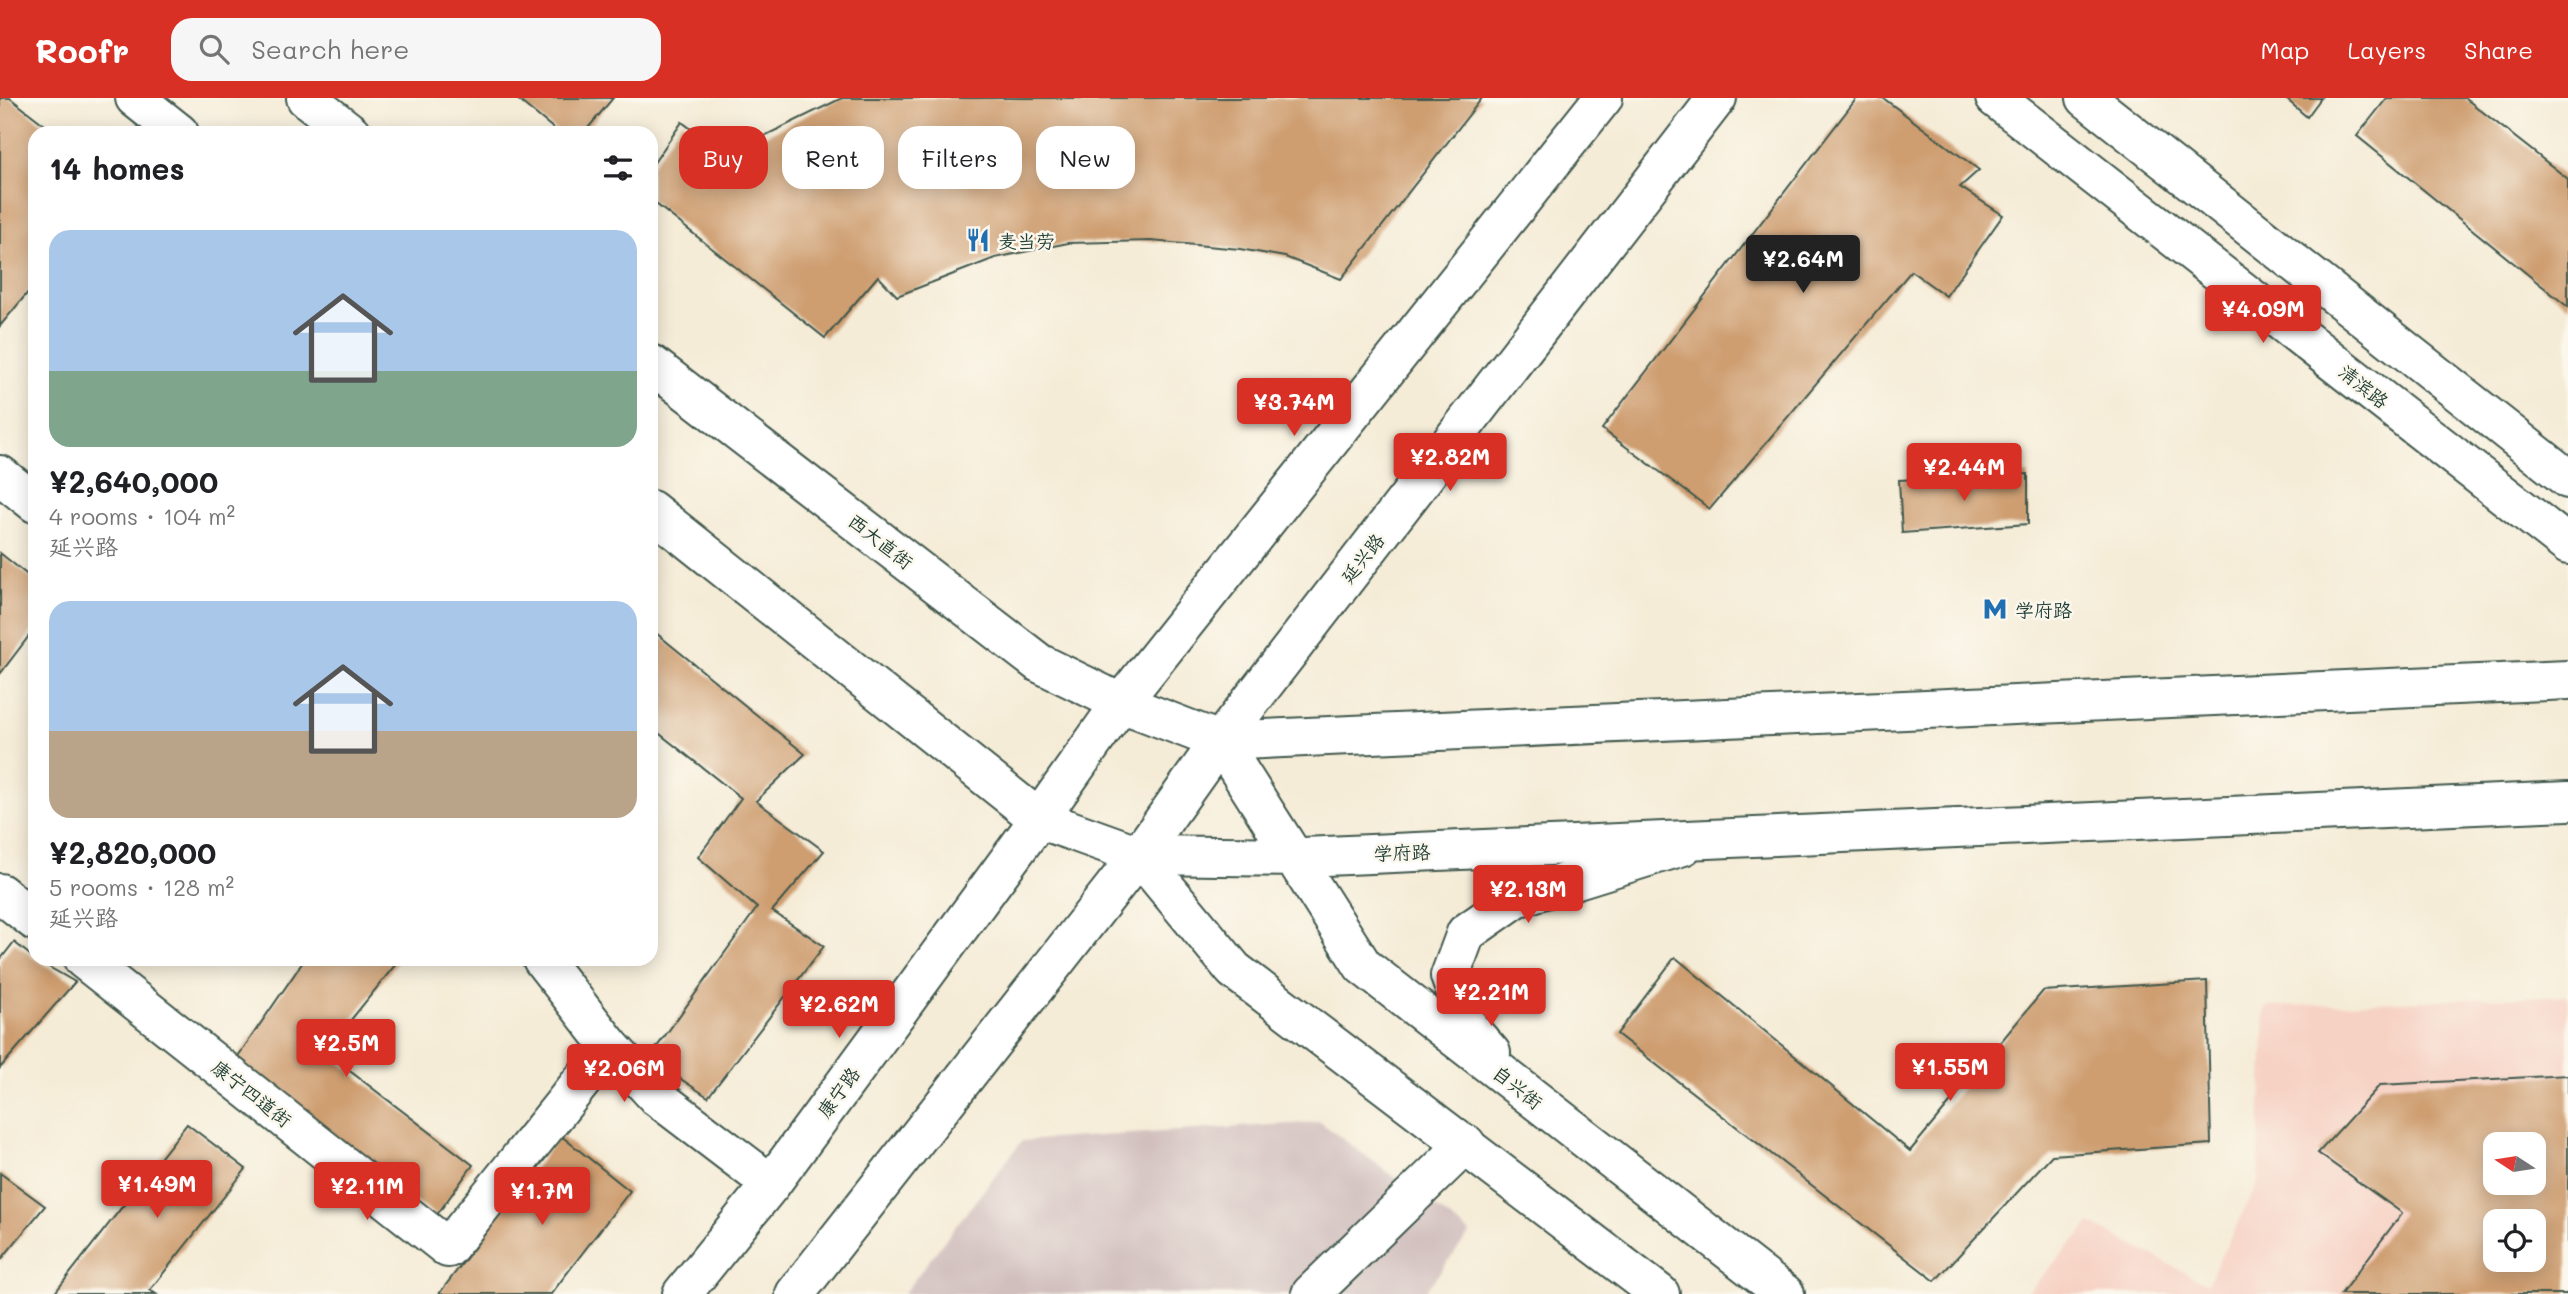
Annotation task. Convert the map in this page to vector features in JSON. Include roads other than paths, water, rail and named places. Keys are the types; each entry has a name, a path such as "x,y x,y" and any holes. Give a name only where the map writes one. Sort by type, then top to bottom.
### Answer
{"main road":[{"path":"135,98 170,126"},
{"path":"306,98 342,126"},
{"path":"658,516 1039,819 1121,703 1603,98"},
{"name":"延兴路","path":"1139,855 1220,741 1717,98"},
{"name":"清滨路","path":"1995,98 2568,545"},
{"path":"2086,98 2568,479"},
{"name":"西大直街","path":"658,369 1039,663 1121,703"},
{"path":"0,475 28,497"},
{"path":"1121,703 1220,741 2568,680"},
{"name":"自兴街","path":"1220,741 1363,966 1785,1294"},
{"name":"学府路","path":"1039,819 1139,855 1294,857 2568,801"},
{"name":"康宁路","path":"682,1294 771,1184 1039,819"},
{"path":"1527,1094 1468,1027 1450,976 1466,933 1516,898 1703,839"},
{"path":"795,1294 1139,855 1234,970 1660,1294"},
{"path":"0,893 28,915"},
{"name":"康宁四道街","path":"92,966 448,1248 610,1046"},
{"path":"547,966 610,1046 657,1097 771,1184"},
{"path":"1311,1294 1466,1144"}],"place":[{"name":"麦当劳","path":"978,240"},
{"name":"学府路","path":"1995,609"}]}
